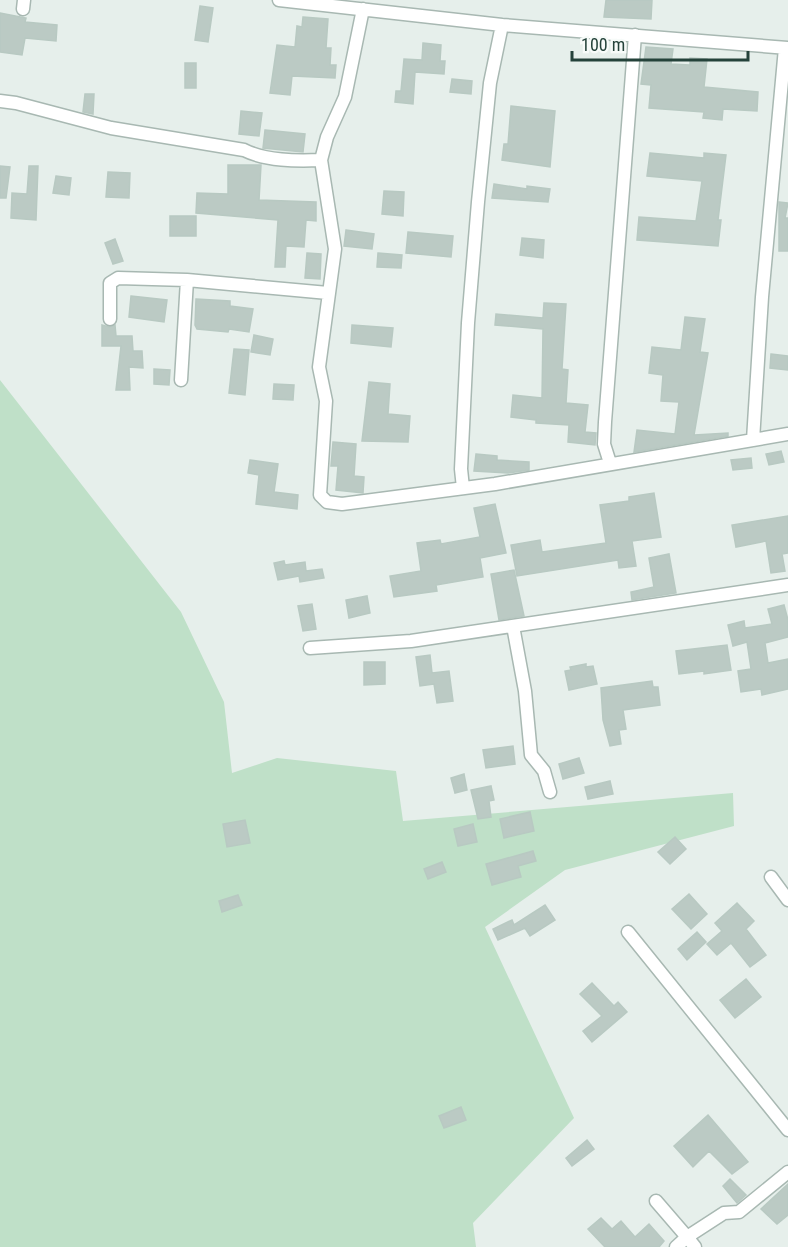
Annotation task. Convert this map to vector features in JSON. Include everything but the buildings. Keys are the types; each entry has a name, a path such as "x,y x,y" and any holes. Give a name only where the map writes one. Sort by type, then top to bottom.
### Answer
{"street":[{"path":"279,0 502,25 786,48 762,297 753,440"},
{"path":"363,9 345,97 327,137 321,160 335,249 319,367 326,401 320,495 327,502 342,504 463,488 788,434"},
{"path":"463,488 461,469 471,293 490,83 502,25"},
{"path":"610,463 604,444 605,422 635,35"},
{"path":"0,101 16,103 111,128 244,150 254,155 290,160 321,160"},
{"path":"110,319 110,283 118,278 187,280 328,293"},
{"path":"181,380 187,280"},
{"path":"310,648 411,641 788,585"},
{"path":"513,626 525,691 531,755 544,771 550,792"},
{"path":"771,877 788,900"},
{"path":"628,932 788,1130"},
{"path":"676,1247 691,1242 724,1213 739,1212 788,1172"},
{"path":"656,1201 691,1242"}],"green space":[{"path":"0,380 181,612 224,702 232,773 277,758 396,771 403,821 733,793 734,826 565,870 485,927 574,1118 473,1223 476,1247 0,1247"}]}
